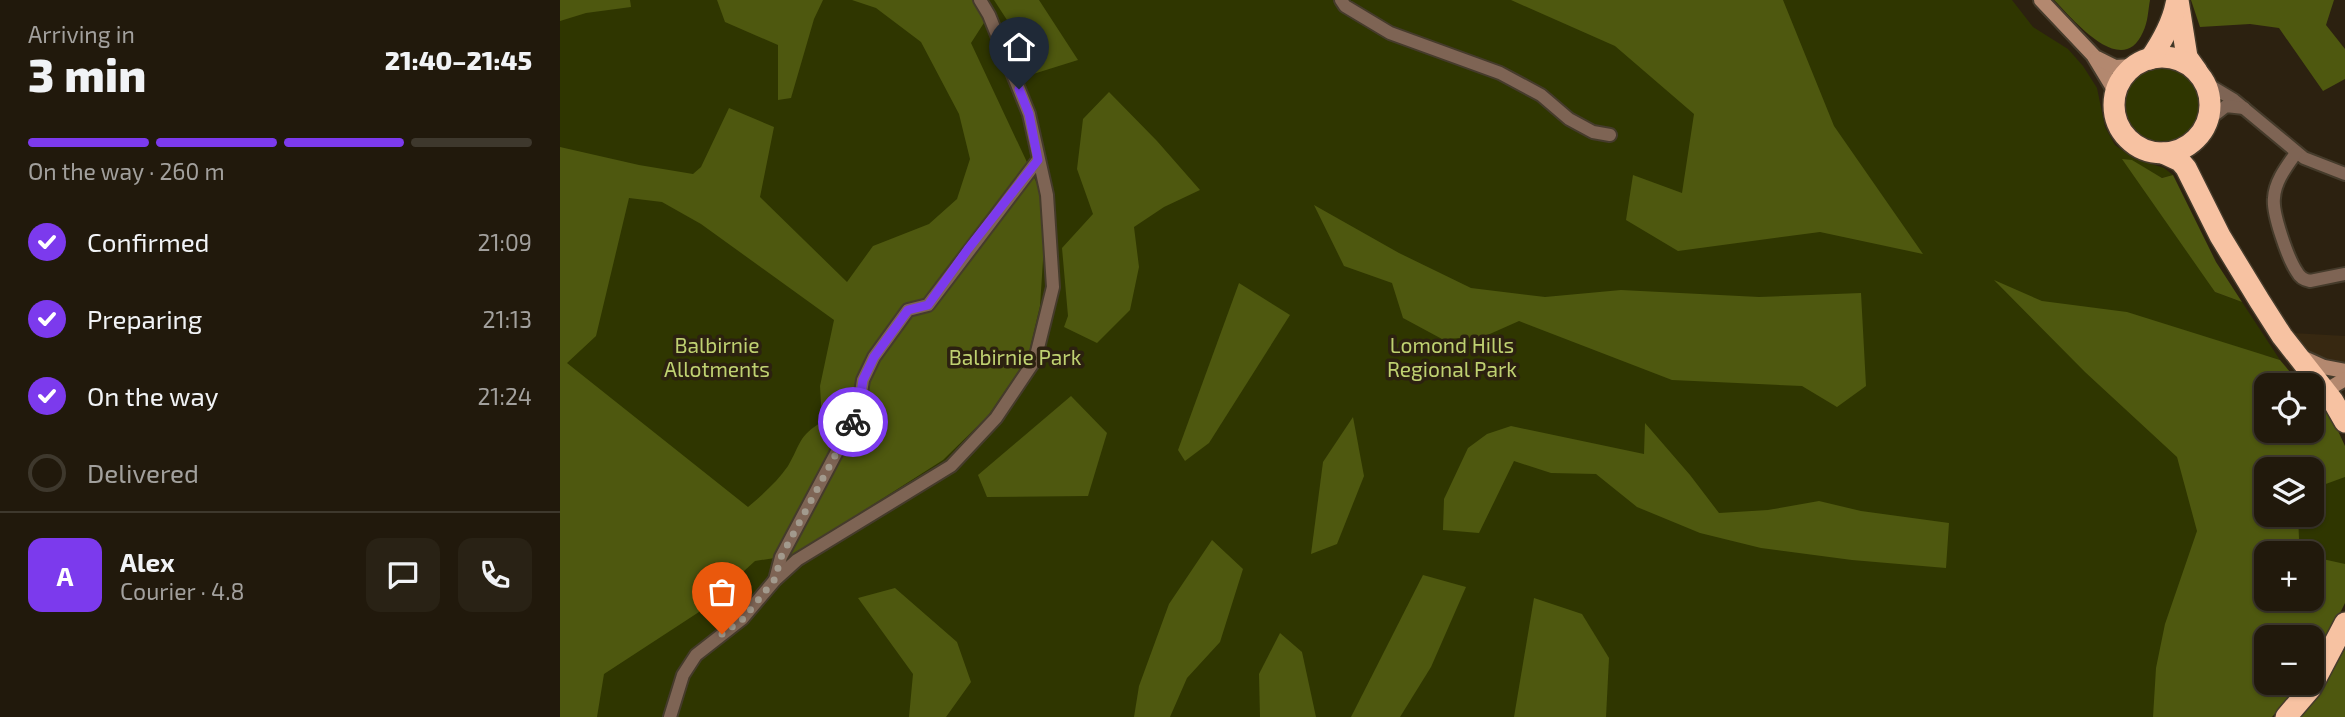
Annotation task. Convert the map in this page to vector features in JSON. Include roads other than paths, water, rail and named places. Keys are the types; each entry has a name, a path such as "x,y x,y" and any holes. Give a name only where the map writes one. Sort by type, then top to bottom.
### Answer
{"highway":[{"path":"2177,0 2174,14 2159,45 2142,63 2126,74 2116,93 2118,122 2125,135 2142,148 2163,153 2180,161 2186,168 2220,236 2259,300 2345,422"},
{"path":"2177,0 2187,57 2202,79 2210,98 2199,161 2208,211"},
{"path":"2142,63 2164,57 2177,60 2190,66 2202,79"},
{"path":"2163,153 2184,148 2204,127"},
{"path":"2286,717 2311,688 2345,623"}],"main road":[{"path":"2041,0 2093,55 2116,93"},
{"path":"2093,55 2115,67 2142,63"},
{"path":"2295,352 2314,363 2345,370"},
{"path":"2325,391 2345,379"}],"street":[{"path":"670,717 683,675 696,655 743,619 775,579 797,560 951,466 996,418 1035,360 1053,286 1047,195 1029,114 989,15 980,0"},
{"path":"1341,0 1345,6 1390,33 1500,73 1541,95 1569,119 1593,132 1610,135"},
{"path":"2202,79 2244,108 2296,153 2318,165 2345,174"},
{"path":"2204,127 2220,108 2244,108"},
{"path":"2296,153 2282,174 2274,198 2276,219 2296,272 2310,281 2345,274"},
{"path":"775,579 781,557 858,412 863,380 874,357 908,310 928,305 1038,160"}],"park label":[{"name":"Balbirnie Allotments","path":"717,358"},
{"name":"Balbirnie Park","path":"1015,358"},
{"name":"Lomond Hills Regional Park","path":"1452,358"}]}
